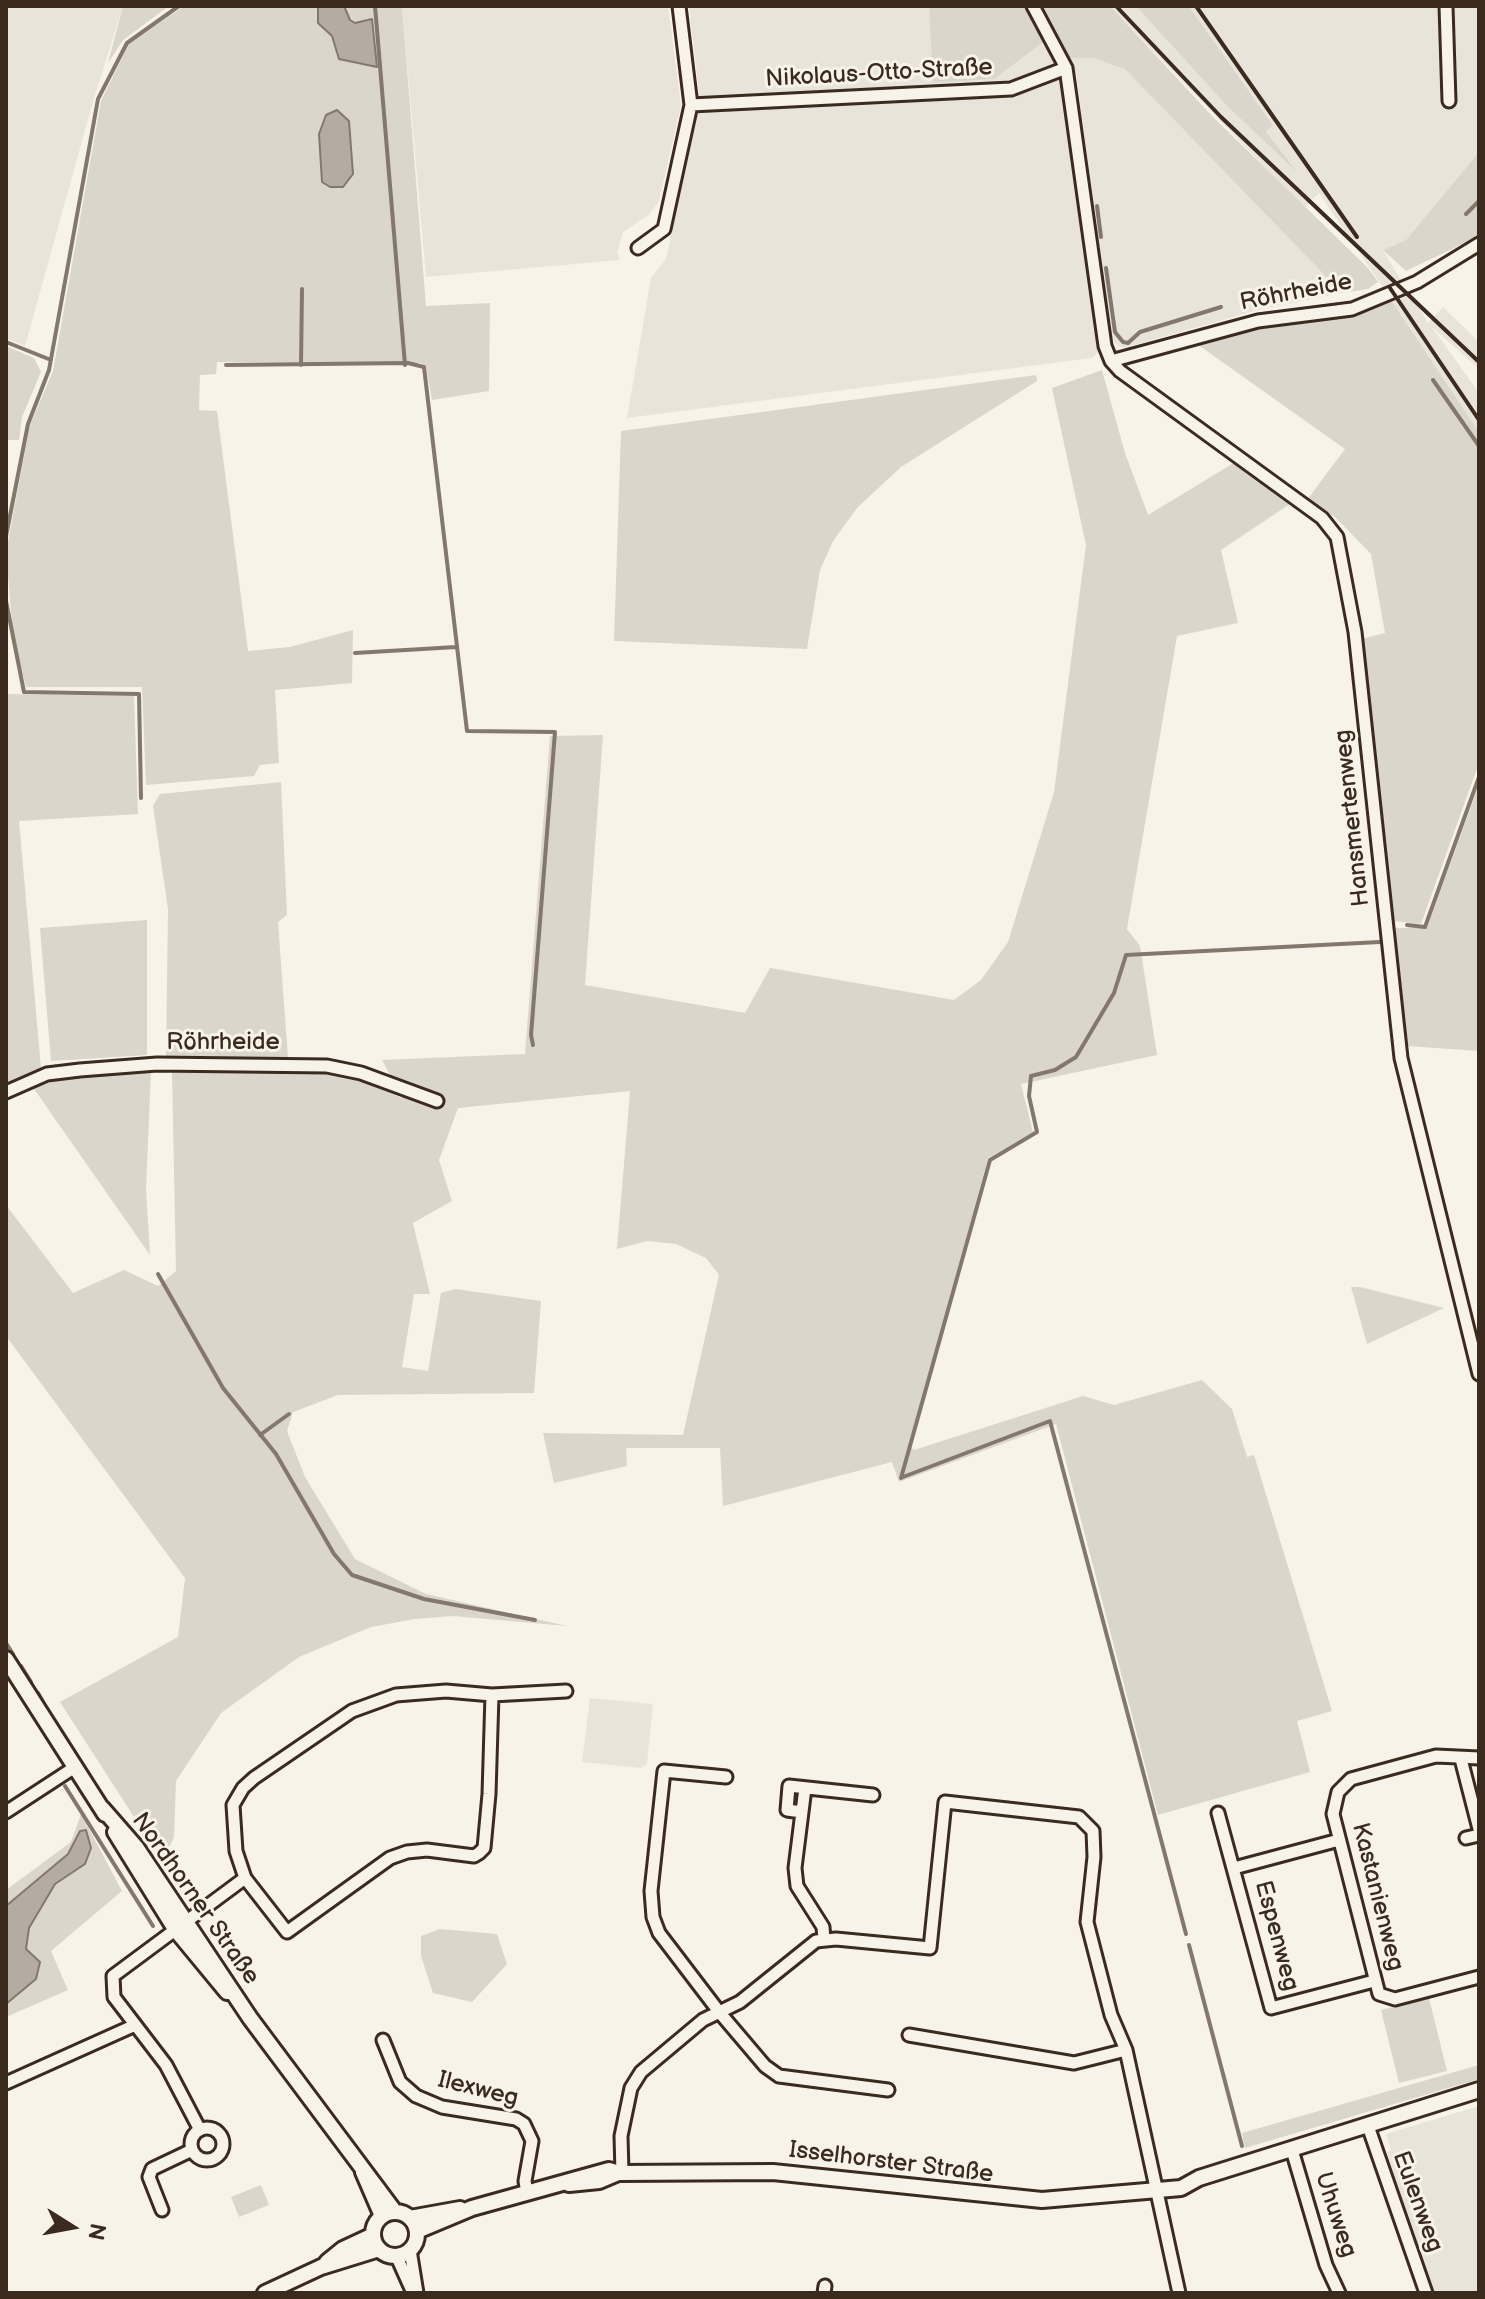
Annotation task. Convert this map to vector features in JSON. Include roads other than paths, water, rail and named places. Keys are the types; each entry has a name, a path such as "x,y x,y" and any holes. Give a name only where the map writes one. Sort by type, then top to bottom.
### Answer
{"street":[{"path":"638,248 664,229 691,105 679,6"},
{"path":"1033,6 1066,68 1105,346 1111,361"},
{"path":"1446,6 1449,101"},
{"name":"Nikolaus-Otto-Straße","path":"691,105 1011,89 1066,68"},
{"name":"Röhrheide","path":"1111,361 1258,321 1352,309 1417,282 1479,244"},
{"name":"Hansmertenweg","path":"1111,361 1120,371 1322,518 1337,537 1355,632 1401,1058 1479,1374"},
{"name":"Röhrheide","path":"6,1092 47,1074 80,1070 157,1064 327,1066 361,1073 437,1101"},
{"name":"Nordhorner Straße","path":"6,1659 180,1925 360,2164 389,2214"},
{"path":"492,1695 484,1848 474,1856 427,1850 390,1858 287,1932 245,1878 236,1851 231,1816 237,1796 254,1778 352,1711 383,1698 410,1692 492,1695 566,1691"},
{"name":"Kastanienweg","path":"1479,1758 1436,1756 1351,1779 1338,1792 1333,1814 1379,1994 1395,1999 1479,1977"},
{"path":"1461,1759 1479,1829"},
{"path":"6,1812 75,1767"},
{"path":"726,1777 664,1771 651,1891 659,1933 720,2013 765,2066 779,2076 888,2090"},
{"path":"824,1939 823,1927 797,1886 795,1868 805,1788 873,1795"},
{"path":"620,2173 621,2136 631,2088 641,2072 703,2020 740,2002 816,1941 824,1939 930,1948 945,1802 1079,1817 1093,1831 1094,1857 1087,1922 1111,2015 1126,2050 1179,2293"},
{"name":"Espenweg","path":"1218,1813 1271,2008 1374,1981"},
{"path":"1466,1838 1479,1835"},
{"name":"Espenweg","path":"1234,1868 1339,1840"},
{"path":"200,2130 166,2065 133,2026 114,1997 113,1976 245,1878"},
{"path":"6,2083 133,2026"},
{"path":"909,2035 1074,2063 1126,2050"},
{"name":"Ilexweg","path":"383,2040 400,2082 416,2096 442,2107 512,2118 524,2124 532,2141 525,2181 527,2193"},
{"name":"Isselhorster Straße","path":"414,2225 566,2183 599,2181 620,2173 773,2172 1042,2200 1181,2188 1199,2178 1479,2090"},
{"name":"Isselhorster Straße","path":"1435,2106 1479,2098"},
{"name":"Eulenweg","path":"1368,2126 1426,2293"},
{"path":"192,2150 204,2160 214,2159 222,2152 223,2141 217,2132 200,2130"},
{"path":"192,2150 192,2140 200,2130"},
{"path":"162,2210 149,2177 152,2169 192,2150"},
{"name":"Uhuweg","path":"1292,2150 1326,2265 1339,2293"},
{"path":"376,2242 389,2214 414,2225 403,2253 415,2293"},
{"path":"265,2293 321,2267 343,2249 376,2242 403,2253"}],"waterway":[{"path":"6,536 28,424 49,370 98,99 127,43 179,6"},
{"path":"375,6 405,365"},
{"path":"1466,214 1479,201"},
{"path":"1097,206 1101,237"},
{"path":"1106,268 1115,332 1123,342 1128,343 1140,332 1221,307"},
{"path":"301,365 302,289"},
{"path":"6,342 51,360"},
{"path":"226,365 408,363 424,367 467,731 555,732 531,1035 533,1045"},
{"path":"1433,380 1479,446"},
{"path":"6,601 24,692 139,694 141,798"},
{"path":"355,653 456,647"},
{"path":"1407,925 1425,927 1479,777"},
{"path":"901,1478 990,1160 1037,1132 1029,1096 1031,1076 1055,1070 1076,1057 1114,993 1126,955 1380,942"},
{"path":"158,1274 223,1388 276,1454 334,1554 352,1575 424,1599 535,1620"},
{"path":"260,1435 289,1414"},
{"path":"903,1477 1050,1421 1186,1934"},
{"path":"6,1643 13,1654"},
{"path":"21,1666 31,1682"},
{"path":"38,1693 44,1704"},
{"path":"65,1786 153,1926"},
{"path":"1189,1945 1242,2146"}],"railway":[{"path":"1116,6 1221,117 1479,362"},
{"path":"1196,6 1357,237"},
{"path":"1390,288 1479,420"}]}
